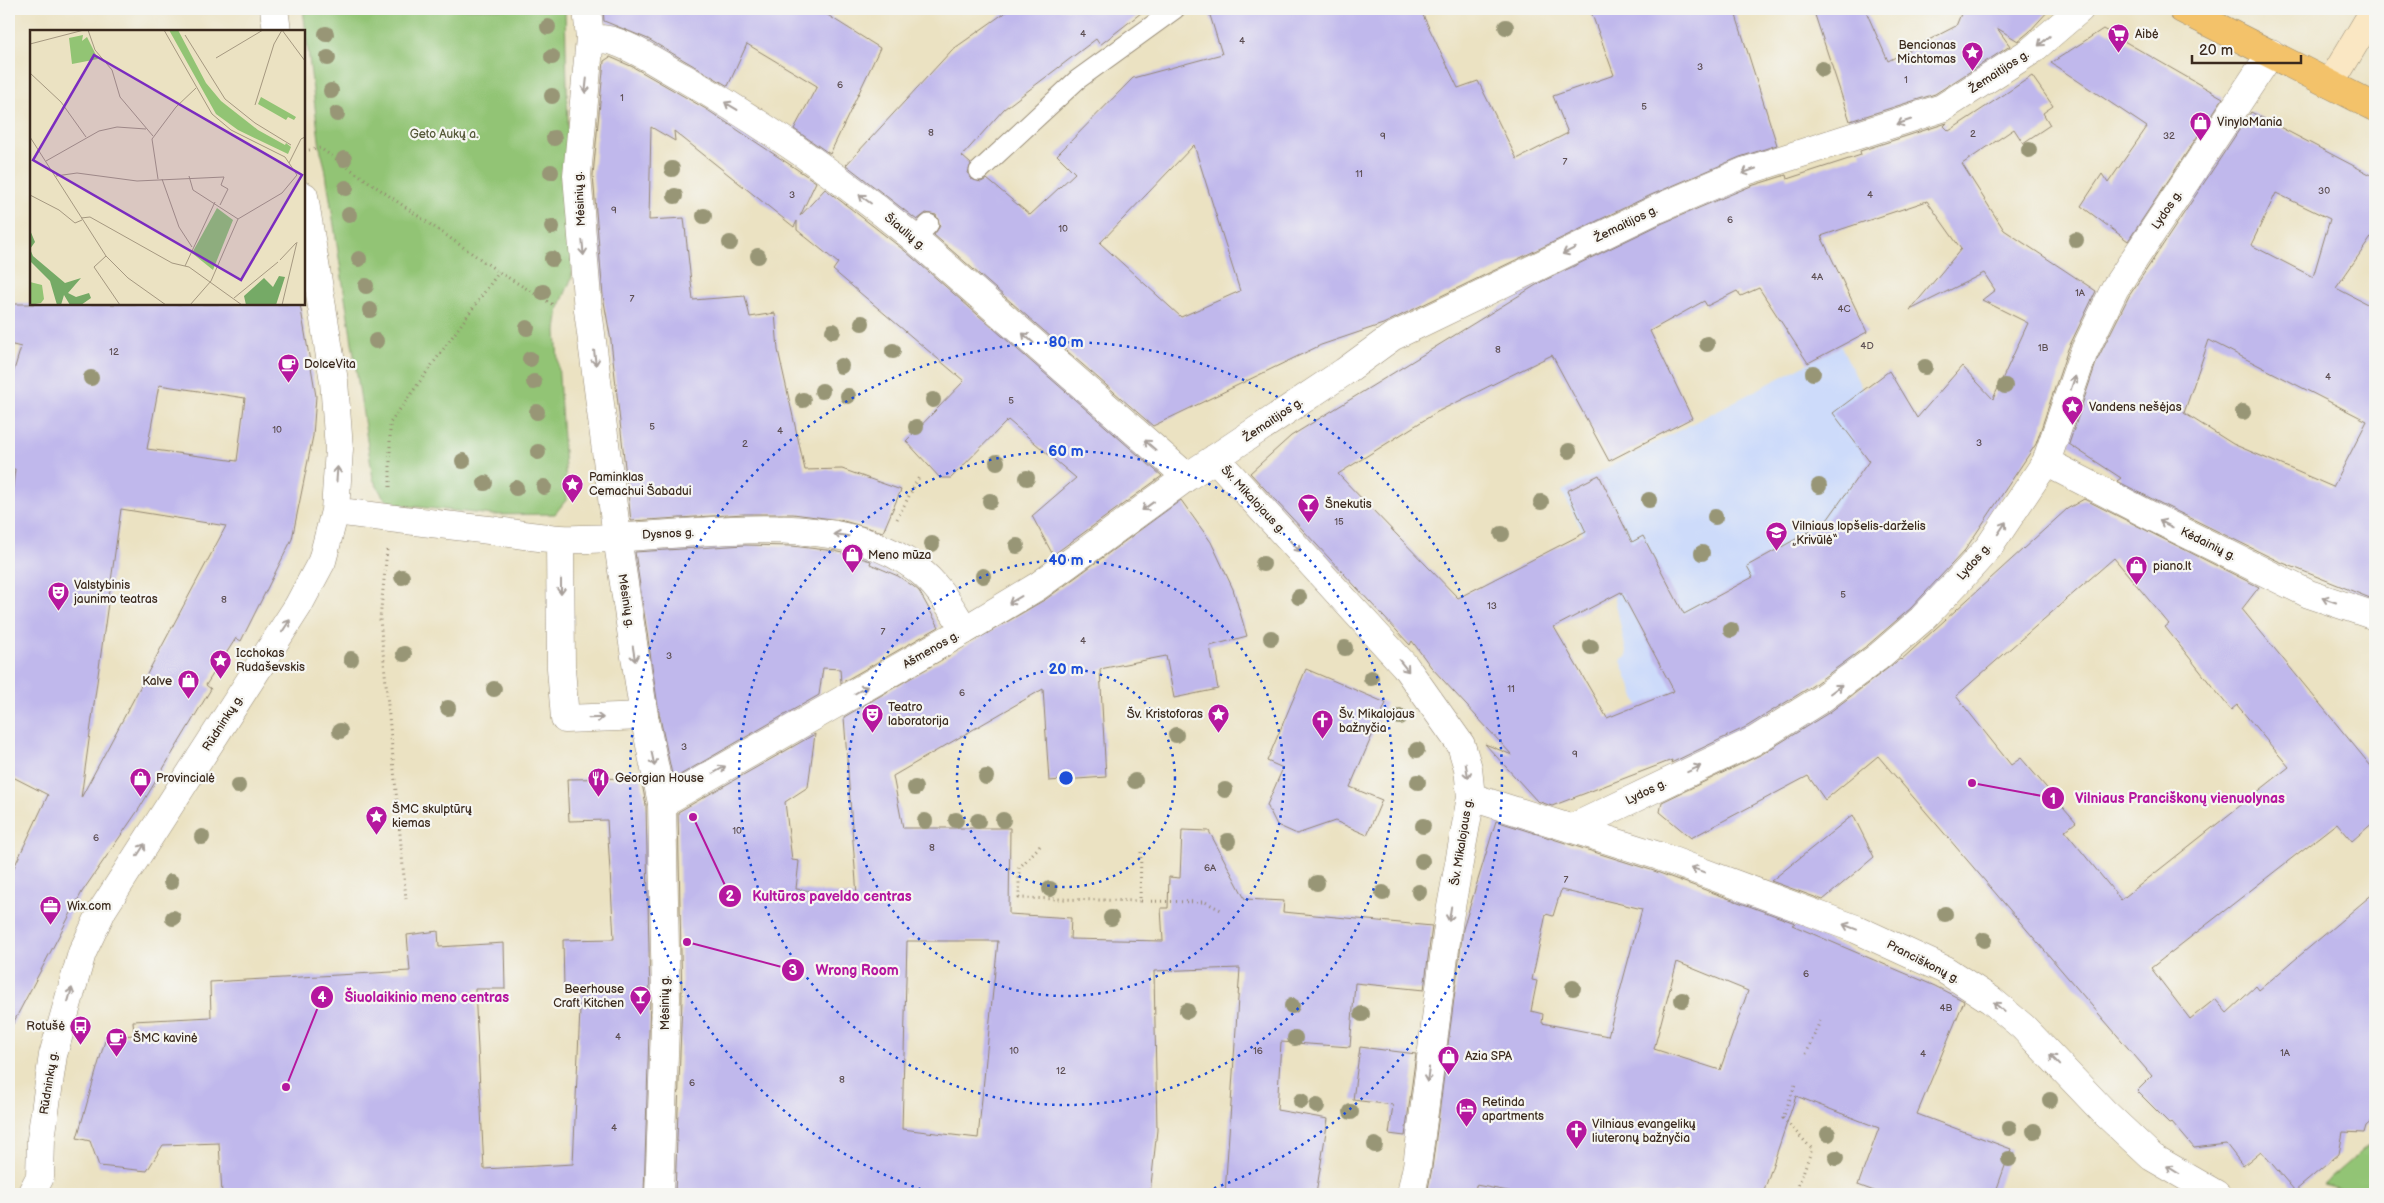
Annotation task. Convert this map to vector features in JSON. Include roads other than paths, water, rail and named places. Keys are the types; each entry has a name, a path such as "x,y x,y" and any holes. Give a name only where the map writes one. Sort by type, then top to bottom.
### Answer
{"main road":[{"path":"2182,9 2375,107"},
{"path":"2330,84 2375,9"}],"street":[{"path":"274,9 277,30"},
{"name":"Mėsinių g.","path":"587,9 590,38 577,175 588,310 617,537 644,716 662,803 666,999 659,1194"},
{"name":"Žemaitijos g.","path":"1187,477 1344,372 1392,337 1657,208 1746,171 1942,108 2032,51 2080,9"},
{"name":"Šiaulių g.","path":"590,38 612,41 732,106 798,148 872,204 922,232 1187,477"},
{"name":"Lydos g.","path":"1572,828 1754,740 1822,699 1878,657 1922,619 1989,547 2046,462 2083,354 2115,288 2270,54"},
{"name":"Rūdninkų g.","path":"40,1189 41,1139 53,1055 82,953 103,909 298,606 322,561 335,510 339,449 334,381 305,202"},
{"name":"Šv. Mikalojaus g.","path":"1215,458 1404,666 1461,745 1468,768 1471,797 1449,918 1417,1166 1411,1194"},
{"name":"Kėdainių g.","path":"2046,462 2309,594 2375,616"},
{"name":"Ašmenos g.","path":"662,803 965,630 1038,586 1187,477"},
{"name":"Dysnos g.","path":"335,510 390,519 560,538 775,529 822,532 861,539 894,553 924,575 942,593 965,630"},
{"path":"560,538 561,668 565,719 644,716"},
{"path":"1471,797 1572,828"},
{"name":"Pranciškonų g.","path":"1572,828 1659,856 1856,929 1945,970 1991,1000 2023,1027 2103,1110 2152,1157 2216,1194"}],"lane":[{"path":"979,171 1077,80 1131,39 1175,9"}],"place":[{"name":"Aibė","path":"2119,53"},
{"name":"Bencionas Michtomas","path":"1972,71"},
{"name":"VinyloMania","path":"2201,141"},
{"name":"DolceVita","path":"288,383"},
{"name":"Vandens nešėjas","path":"2073,426"},
{"name":"Paminklas Cemachui Šabadui","path":"573,503"},
{"name":"Šnekutis","path":"1309,523"},
{"name":"Vilniaus lopšelis-darželis „Krivūlė“","path":"1776,552"},
{"name":"Meno mūza","path":"852,574"},
{"name":"piano.lt","path":"2137,585"},
{"name":"Valstybinis jaunimo teatras","path":"58,611"},
{"name":"Icchokas Rudaševskis","path":"220,679"},
{"name":"Kalve","path":"188,700"},
{"name":"Teatro laboratorija","path":"872,733"},
{"name":"Šv. Kristoforas","path":"1219,733"},
{"name":"Šv. Mikalojaus bažnyčia","path":"1323,740"},
{"name":"Vilniaus Pranciškonų vienuolynas","path":"1972,783"},
{"name":"Provincialė","path":"140,797"},
{"name":"Georgian House","path":"599,797"},
{"name":"Kultūros paveldo centras","path":"693,817"},
{"name":"ŠMC skulptūrų kiemas","path":"376,835"},
{"name":"Wix.com","path":"51,925"},
{"name":"Wrong Room","path":"687,942"},
{"name":"Beerhouse Craft Kitchen","path":"640,1015"},
{"name":"Rotušė","path":"81,1045"},
{"name":"ŠMC kavinė","path":"117,1057"},
{"name":"Azia SPA","path":"1449,1075"},
{"name":"Šiuolaikinio meno centras","path":"286,1087"},
{"name":"Retinda apartments","path":"1466,1128"},
{"name":"Vilniaus evangelikų liuteronų bažnyčia","path":"1576,1150"}],"park label":[{"name":"Geto Aukų a.","path":"444,134"}]}
